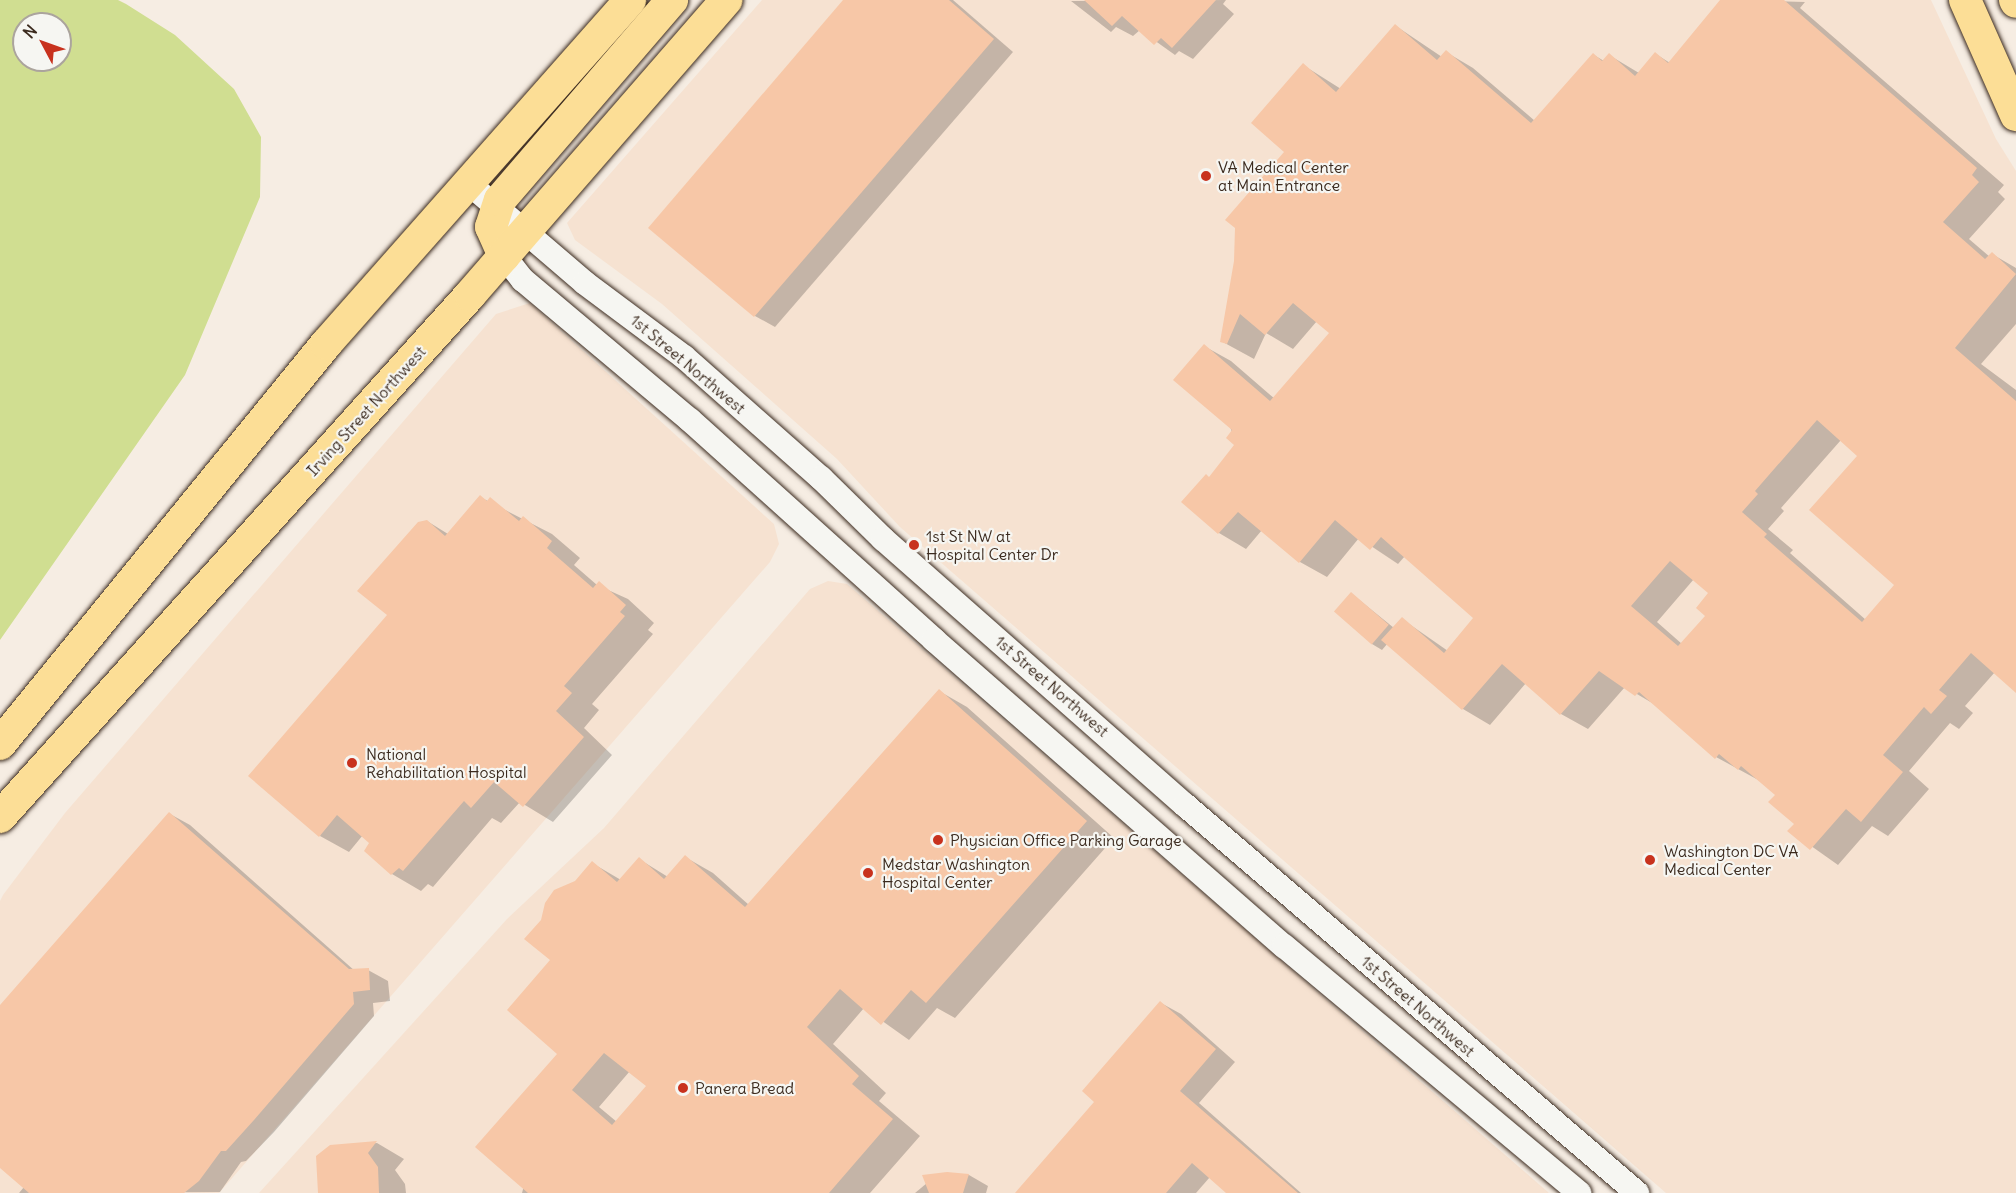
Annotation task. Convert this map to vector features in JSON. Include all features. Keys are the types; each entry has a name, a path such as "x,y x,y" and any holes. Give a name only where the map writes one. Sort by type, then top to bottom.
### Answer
{"main road":[{"path":"0,744 109,615 273,407 466,181 630,0"},
{"path":"504,256 491,226 496,207 672,0"},
{"name":"Irving Street Northwest","path":"0,818 504,256 726,0"},
{"path":"1966,5 2016,115"}],"street":[{"name":"1st Street Northwest","path":"466,181 585,283 684,357 821,478 883,539 1185,805 1637,1193"},
{"path":"504,256 523,280 690,420 909,618 1284,946 1579,1193"}],"shaded area":[{"name":"Washington DC VA Medical Center","path":"762,0 1931,0 1996,139 2016,171 2016,1193 1666,1193 900,527 837,459 662,304 575,240 567,223"},
{"name":"National Rehabilitation Hospital","path":"530,303 774,524 779,544 770,562 219,1193 0,1193 0,901 3,895 65,813 496,314"},
{"name":"Medstar Washington Hospital Center","path":"828,581 847,584 1549,1193 259,1193 507,919 604,828 810,589"}],"green space":[{"path":"0,0 118,0 126,4 175,35 234,89 261,137 260,197 185,375 0,640"}],"building":[{"path":"843,0 949,0 994,39 754,317 648,228"},
{"path":"1084,0 1216,0 1172,48 1161,38 1154,45 1122,16 1112,26"},
{"path":"1720,0 1784,0 1977,168 1972,175 1979,182 1943,222 1985,259 1992,252 2016,274 1955,348 2016,401 2016,693 1971,653 1939,690 1947,696 1931,714 1924,707 1883,755 1903,772 1861,822 1846,809 1810,850 1787,831 1794,824 1768,802 1775,795 1741,766 1738,770 1719,754 1715,759 1639,692 1635,696 1599,671 1560,715 1502,664 1462,710 1381,640 1402,617 1444,653 1473,618 1381,537 1370,550 1335,520 1299,563 1238,512 1218,534 1181,502 1206,474 1209,477 1234,445 1226,438 1232,430 1173,380 1204,344 1270,401 1329,333 1293,303 1265,335 1240,314 1227,344 1220,342 1234,261 1235,228 1225,220 1284,152 1251,123 1303,63 1336,92 1395,24 1437,60 1446,50 1531,123 1593,53 1602,61 1609,53 1635,76 1655,52 1668,63","holes":["1817,420 1857,456 1809,510 1894,585 1862,622 1764,537 1767,534 1742,512 1758,494 1755,491","1670,561 1708,593 1696,608 1705,616 1678,646 1631,606"]},
{"path":"480,495 487,501 490,497 519,521 523,516 552,541 547,548 593,588 599,581 626,605 620,612 625,616 564,686 572,693 556,711 584,737 523,807 494,782 471,808 464,801 403,871 399,868 391,875 364,851 369,843 337,815 319,837 248,776 387,615 357,591 418,522 427,520 445,536"},
{"path":"1351,592 1389,625 1372,644 1334,612"},
{"path":"939,689 1087,821 926,1003 911,990 881,1025 840,989 807,1027 859,1076 852,1084 893,1119 829,1193 528,1193 475,1147 557,1054 507,1010 550,960 524,939 541,920 545,903 554,890 575,881 592,861 617,882 639,857 664,879 685,855 745,907","holes":["604,1053 646,1086 612,1125 572,1090"]},
{"path":"169,812 349,969 369,968 370,990 353,992 354,1004 254,1120 226,1151 221,1151 199,1181 184,1193 29,1193 0,1168 0,1005"},
{"path":"1160,1001 1216,1049 1180,1091 1298,1193 1226,1193 1192,1163 1166,1193 1015,1193 1094,1102 1082,1091"},
{"path":"377,1141 368,1153 378,1167 379,1193 318,1193 316,1156 330,1145"},
{"path":"947,1172 969,1174 963,1193 929,1193 922,1175"}],"place":[{"name":"VA Medical Center at Main Entrance","path":"1206,176"},
{"name":"1st St NW at Hospital Center Dr","path":"914,545"},
{"name":"National Rehabilitation Hospital","path":"352,763"},
{"name":"Physician Office Parking Garage","path":"938,840"},
{"name":"Washington DC VA Medical Center","path":"1650,860"},
{"name":"Medstar Washington Hospital Center","path":"868,873"},
{"name":"Panera Bread","path":"683,1088"}]}
